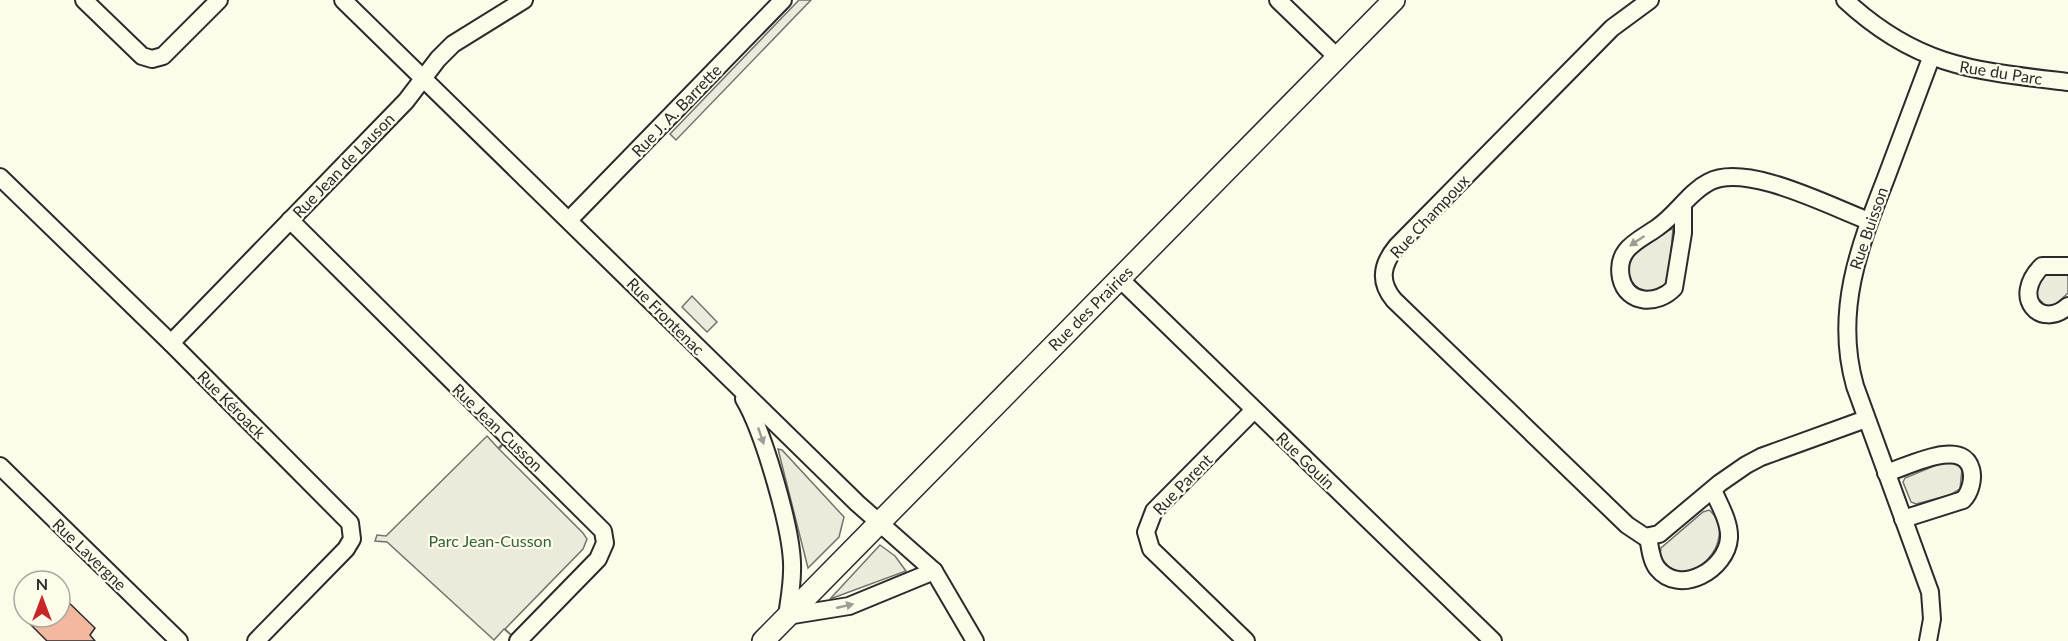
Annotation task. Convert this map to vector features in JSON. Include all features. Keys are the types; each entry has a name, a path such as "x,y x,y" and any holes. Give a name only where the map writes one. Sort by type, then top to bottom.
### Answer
{"main road":[{"name":"Rue des Prairies","path":"763,641 1394,0"}],"street":[{"path":"84,0 142,56 152,59 164,56 219,0"},
{"name":"Rue Frontenac","path":"343,0 735,384 879,522 934,571 975,641"},
{"name":"Rue Jean de Lauson","path":"171,343 406,101 438,58 465,34 508,12 524,0"},
{"name":"Rue J. A. Barrette","path":"569,220 783,0"},
{"path":"1278,0 1337,57"},
{"name":"Rue Champoux","path":"1648,537 1638,535 1627,525 1394,300 1386,287 1383,272 1386,262 1397,246 1612,28 1650,0"},
{"name":"Rue du Parc","path":"1845,0 1892,38 1931,58 1968,69 2068,82"},
{"name":"Rue Buisson","path":"1928,641 1932,619 1930,592 1866,419 1850,367 1846,325 1851,280 1869,221 1931,58"},
{"path":"1683,206 1683,233 1674,288 1659,300 1641,300 1625,289 1622,280 1624,252 1630,245 1659,227 1709,181 1730,175 1754,177 1869,221"},
{"name":"Rue Kéroack","path":"0,177 171,343 347,520 351,528 352,539 346,549 256,641"},
{"name":"Rue Jean Cusson","path":"290,220 603,531 605,543 598,559 518,641"},
{"path":"2068,266 2042,266 2032,275 2027,290 2031,305 2045,314 2060,312 2068,306"},
{"name":"Rue Gouin","path":"1119,278 1493,641"},
{"path":"735,384 761,435 791,549 793,570 787,616 849,606 934,571"},
{"name":"Rue Parent","path":"1246,641 1151,549 1146,532 1154,511 1254,410"},
{"path":"1713,490 1728,530 1729,538 1725,552 1708,571 1690,580 1670,578 1655,564 1648,537 1659,534 1734,472 1761,457 1866,419"},
{"path":"1886,473 1947,453 1962,457 1971,469 1970,486 1963,500 1903,519"},
{"name":"Rue Lavergne","path":"0,466 179,641"}],"green space":[{"path":"799,0 811,0 676,140 670,134"},
{"path":"1673,229 1668,282 1653,293 1638,288 1630,280 1628,270 1632,259 1649,239"},
{"path":"2045,273 2068,273 2068,293 2055,305 2046,306 2036,296 2035,287"},
{"path":"692,296 717,322 707,332 682,307"},
{"name":"Parc Jean-Cusson","path":"487,436 498,448 509,438 499,449 587,539 583,549 505,629 518,641 504,629 494,640 387,542 375,541 377,535 386,536"},
{"path":"778,449 782,450 844,517 839,537 808,568"},
{"path":"1946,461 1957,463 1962,469 1960,489 1950,495 1916,504 1911,502 1903,482 1905,478"},
{"path":"1709,510 1718,522 1719,535 1715,549 1707,561 1695,569 1683,572 1671,568 1660,555 1661,548 1703,512"},
{"path":"880,545 895,556 906,571 830,599"}],"building":[{"path":"72,606 95,628 90,635 95,641 47,641 35,629 72,629"}]}
